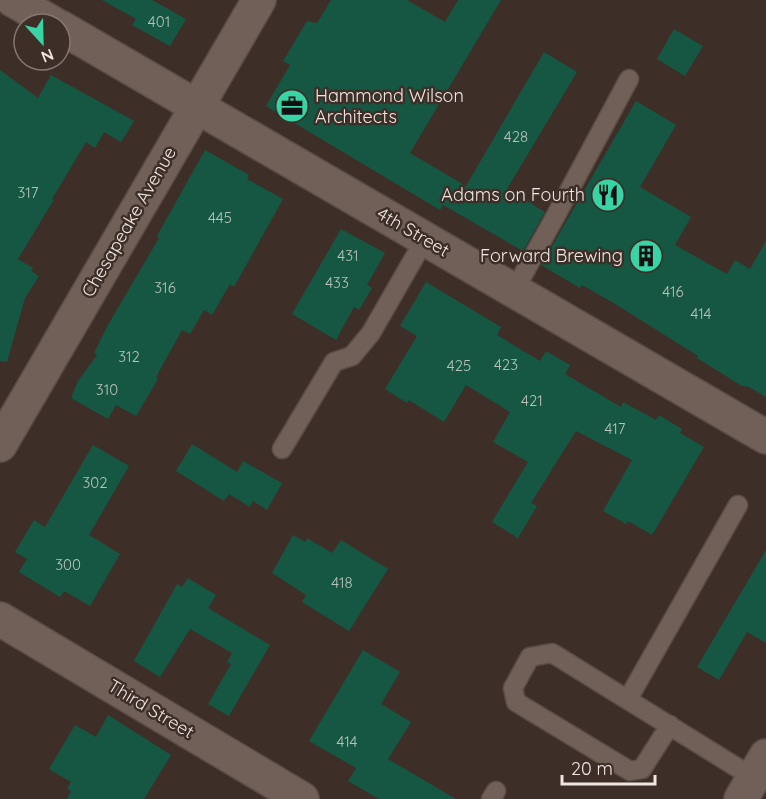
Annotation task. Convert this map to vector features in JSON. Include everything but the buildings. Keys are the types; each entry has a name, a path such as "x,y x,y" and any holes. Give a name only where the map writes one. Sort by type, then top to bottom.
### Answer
{"street":[{"path":"13,0 34,12"},
{"name":"Chesapeake Avenue","path":"0,445 259,0"},
{"name":"4th Street","path":"72,34 766,437"},
{"name":"Third Street","path":"0,620 302,799"}],"lane":[{"path":"514,291 628,79"},
{"path":"282,449 334,362 352,356 371,333 425,239"},
{"path":"628,699 738,505"},
{"path":"670,725 642,769 630,771 516,702 513,688 530,657 552,653 628,699 670,725 754,778"}],"place":[{"name":"Hammond Wilson Architects","path":"292,106"},
{"name":"Adams on Fourth","path":"608,195"},
{"name":"Forward Brewing","path":"646,256"}]}
